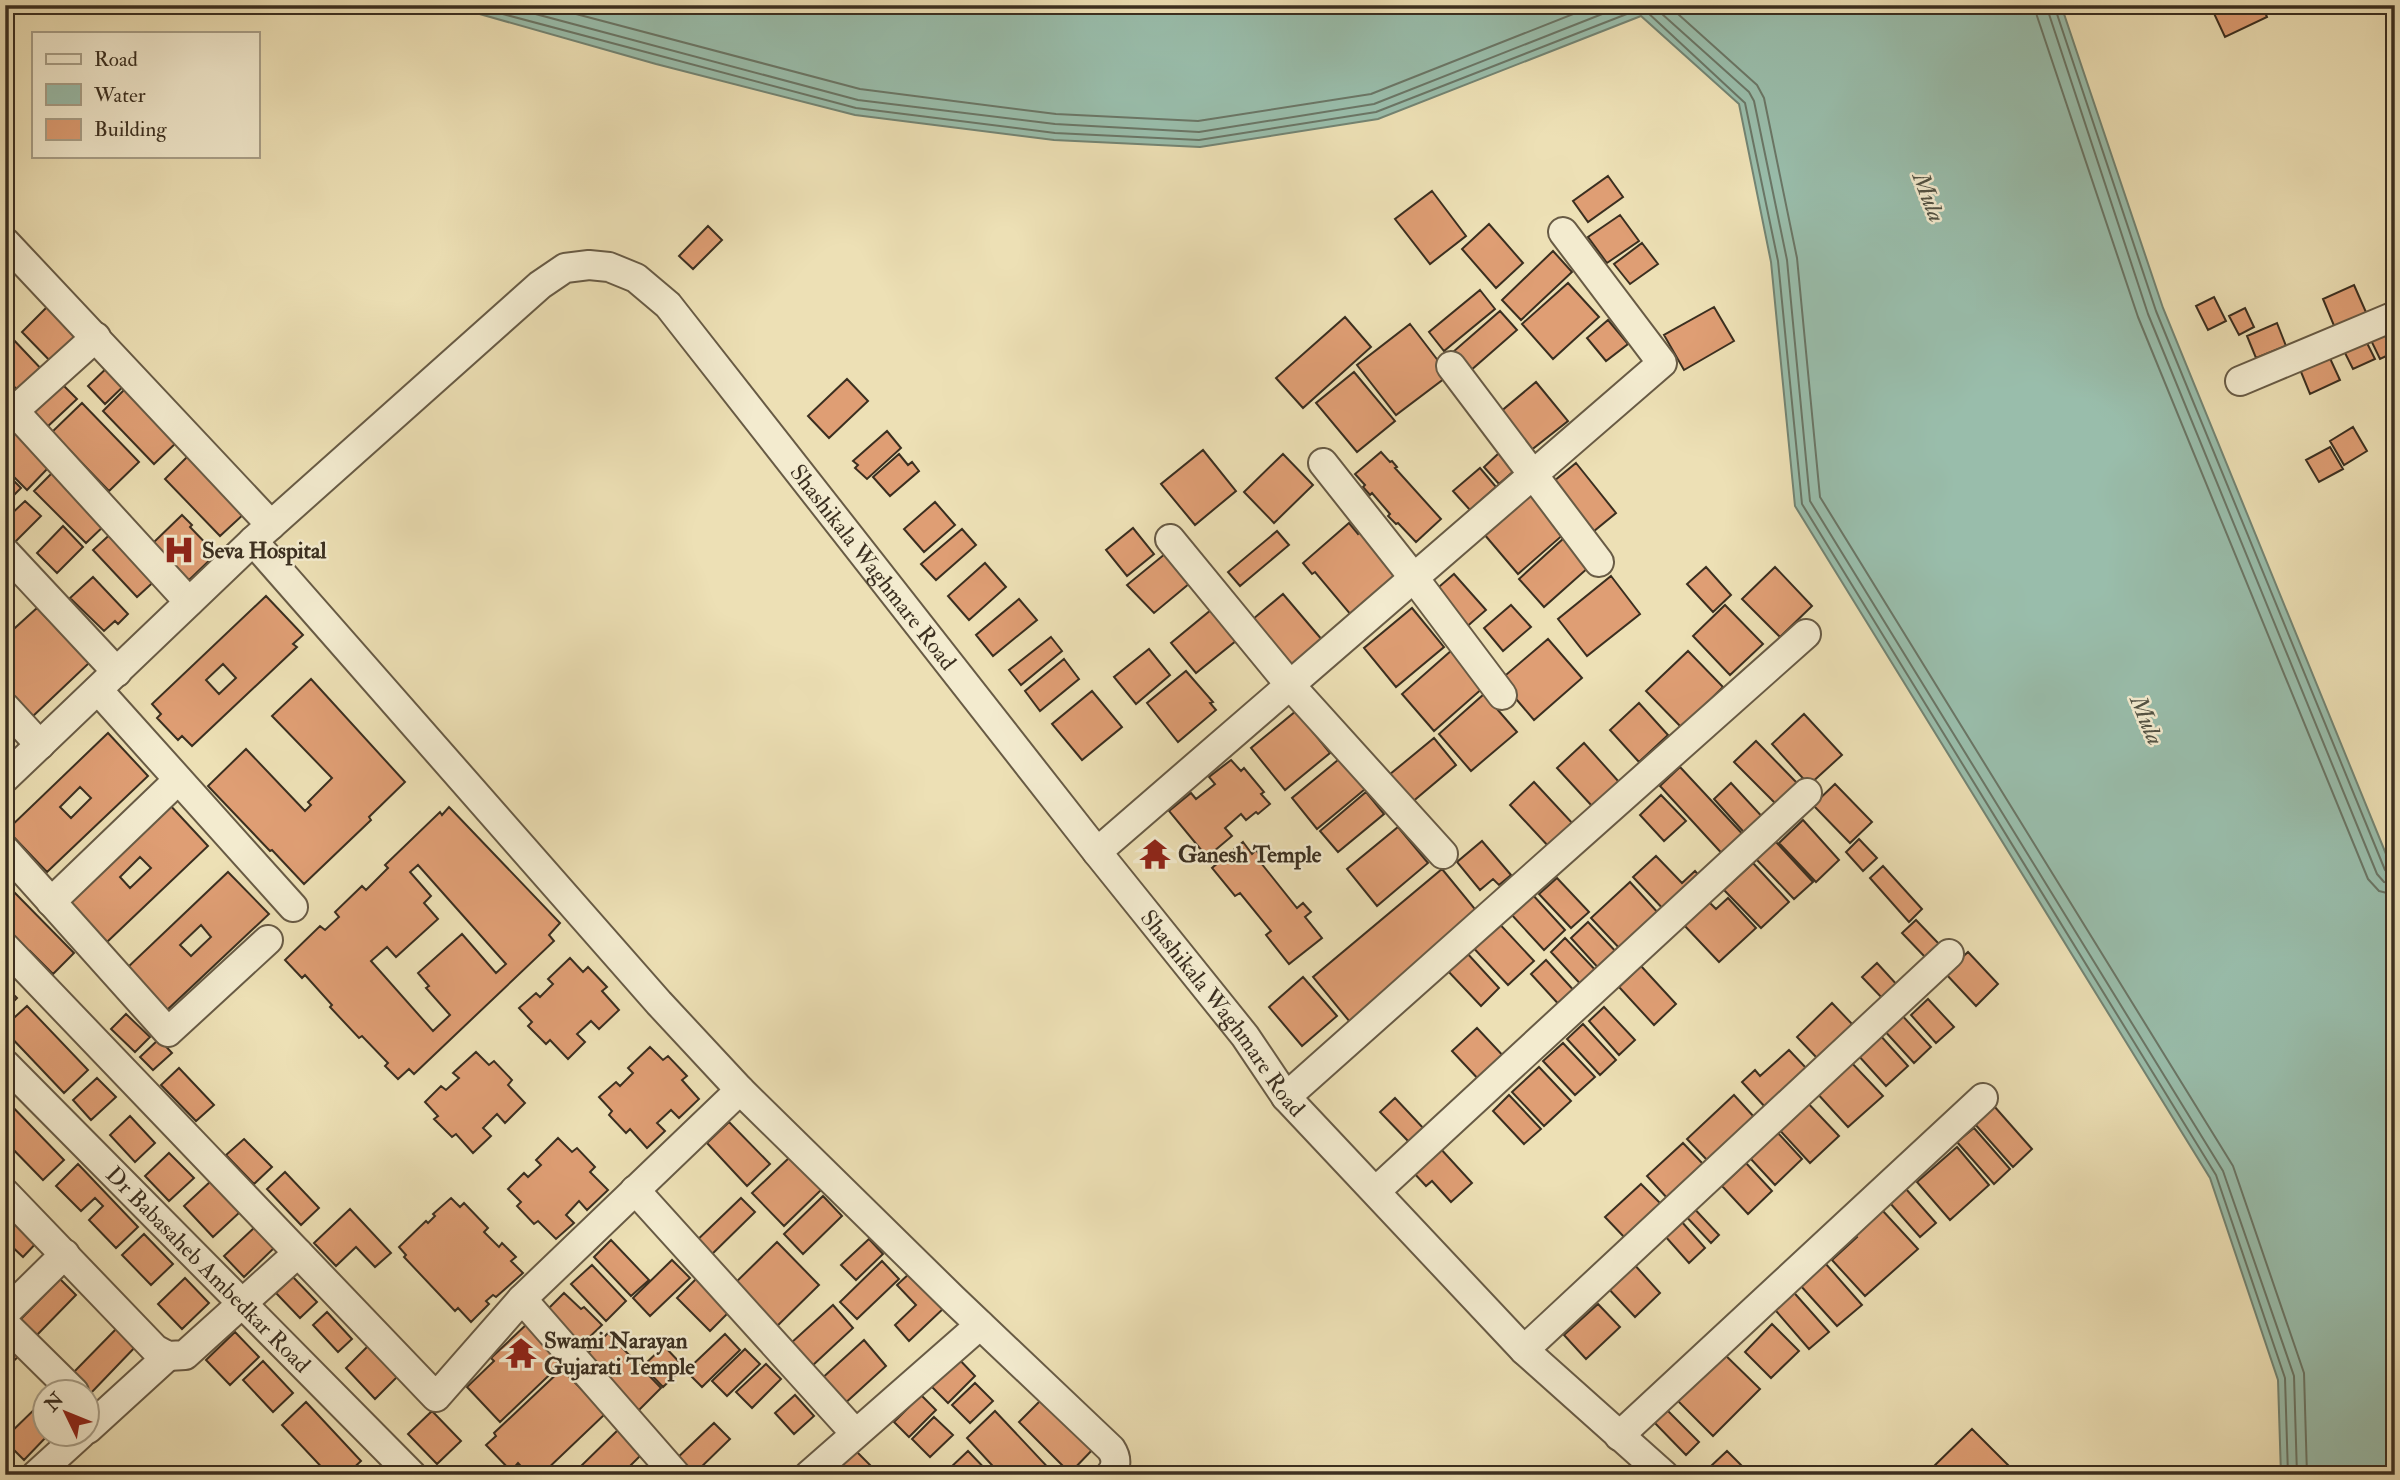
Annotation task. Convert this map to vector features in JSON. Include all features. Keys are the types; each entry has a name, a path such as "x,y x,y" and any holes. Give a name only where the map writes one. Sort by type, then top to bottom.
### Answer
{"street":[{"path":"1097,852 1662,363 1563,232"},
{"path":"5,242 96,337 659,1003 740,1090 1111,1449 1116,1456 1116,1464 1110,1475"},
{"name":"Shashikala Waghmare Road","path":"5,778 262,533 540,285 565,268 589,265 609,267 636,278 668,305 1097,852 1245,1036 1286,1097 1524,1350 1664,1475"},
{"path":"2240,381 2395,316"},
{"path":"96,337 8,410 189,602"},
{"path":"1451,366 1600,562"},
{"path":"1323,463 1502,695"},
{"path":"1170,539 1290,685 1443,854"},
{"path":"5,552 107,681 178,780 293,907"},
{"path":"1286,1097 1806,634"},
{"path":"5,707 40,745"},
{"path":"51,902 178,780"},
{"path":"1376,1191 1807,793"},
{"path":"5,850 168,1032 268,940"},
{"path":"5,947 436,1397 522,1299 740,1090"},
{"path":"1524,1350 1949,954"},
{"name":"Dr Babasaheb Ambedkar Road","path":"5,1064 412,1475"},
{"path":"1619,1436 1983,1098"},
{"path":"635,1190 855,1433"},
{"path":"5,1192 155,1349 168,1356 186,1355 298,1253"},
{"path":"5,1313 65,1254"},
{"path":"522,1299 676,1475"},
{"path":"5,1324 60,1378"},
{"path":"809,1475 981,1325"},
{"path":"102,1416 168,1356"},
{"path":"36,1475 66,1448"}],"water":[{"name":"Mula","path":"448,5 2061,5 2163,308 2395,876 2395,1475 2281,1475 2278,1380 2210,1178 1795,506 1771,262 1739,104 1641,16 1378,119 1200,147 1054,140 855,115 656,64"}],"building":[{"path":"2262,5 2267,17 2225,37 2211,7"},
{"path":"1608,176 1623,197 1588,222 1573,201"},
{"path":"1432,191 1466,236 1430,264 1395,219"},
{"path":"1620,215 1639,241 1607,263 1588,237"},
{"path":"1489,224 1523,263 1496,288 1462,249"},
{"path":"708,226 722,240 693,269 679,256"},
{"path":"1642,243 1658,264 1630,284 1614,264"},
{"path":"1553,251 1572,272 1521,320 1502,300"},
{"path":"1568,283 1599,317 1553,359 1522,324"},
{"path":"2354,285 2369,319 2337,333 2323,299"},
{"path":"1480,290 1495,309 1444,351 1429,332"},
{"path":"2214,297 2226,321 2208,330 2196,306"},
{"path":"48,306 81,340 55,366 22,332"},
{"path":"1714,307 1734,341 1684,370 1664,335"},
{"path":"2245,308 2254,327 2239,335 2229,316"},
{"path":"1500,311 1517,330 1470,371 1453,352"},
{"path":"1345,317 1371,347 1303,408 1276,378"},
{"path":"1608,320 1628,344 1606,361 1587,338"},
{"path":"2395,322 2395,352 2380,359 2368,334"},
{"path":"2277,323 2286,346 2256,358 2247,336"},
{"path":"1410,324 1449,375 1396,415 1357,365"},
{"path":"11,337 46,374 23,396 5,377 5,343"},
{"path":"2364,337 2375,359 2353,369 2342,347"},
{"path":"2328,354 2340,380 2310,394 2299,367"},
{"path":"115,360 132,378 105,404 88,386"},
{"path":"1354,372 1395,421 1357,452 1316,403"},
{"path":"847,379 868,401 829,438 808,416"},
{"path":"58,380 77,399 46,428 28,409"},
{"path":"1536,382 1568,421 1530,451 1499,413"},
{"path":"127,387 178,441 154,464 103,411"},
{"path":"82,403 139,462 109,491 52,432"},
{"path":"10,427 49,467 27,490 5,468 5,432"},
{"path":"2353,427 2367,451 2344,465 2330,441"},
{"path":"887,431 901,448 867,479 855,468 858,465 853,461"},
{"path":"2330,447 2343,469 2319,482 2306,460"},
{"path":"1203,450 1236,491 1195,525 1161,484"},
{"path":"193,451 246,512 220,536 165,479"},
{"path":"1381,452 1392,461 1397,467 1395,468 1441,519 1416,542 1388,516 1390,514 1372,493 1370,495 1363,487 1365,485 1355,474"},
{"path":"1499,453 1515,470 1499,484 1484,467"},
{"path":"899,454 908,465 912,462 919,471 890,496 873,477"},
{"path":"1283,454 1313,485 1274,523 1244,492"},
{"path":"1576,463 1616,513 1588,536 1548,486"},
{"path":"1480,468 1496,487 1470,510 1453,491"},
{"path":"56,469 108,522 86,543 34,491"},
{"path":"5,472 21,488 5,504"},
{"path":"1531,493 1565,533 1518,574 1484,534"},
{"path":"25,501 41,516 12,545 5,537 5,520"},
{"path":"935,502 955,525 924,552 904,529"},
{"path":"182,515 216,554 189,580 153,543"},
{"path":"1349,523 1400,579 1351,615 1315,572 1312,574 1303,563"},
{"path":"63,526 83,547 57,573 37,553"},
{"path":"1133,528 1154,554 1127,576 1106,550"},
{"path":"116,529 160,576 137,597 93,550"},
{"path":"962,529 976,545 936,580 921,564"},
{"path":"1277,531 1289,545 1240,586 1228,572"},
{"path":"1564,538 1589,567 1544,607 1519,579"},
{"path":"1171,549 1190,583 1154,613 1127,585"},
{"path":"985,563 1006,587 969,620 948,596"},
{"path":"1706,567 1731,595 1713,612 1687,584"},
{"path":"1775,567 1812,606 1780,637 1742,599"},
{"path":"1454,574 1486,610 1464,629 1433,592"},
{"path":"1611,576 1640,614 1587,656 1558,619"},
{"path":"93,577 128,614 118,624 115,621 104,631 70,598"},
{"path":"1283,594 1323,641 1293,666 1253,619"},
{"path":"266,596 303,635 293,644 297,647 192,746 182,736 178,740 157,718 161,714 152,704","holes":["223,664 236,678 219,694 206,680"]},
{"path":"1019,599 1037,620 993,656 976,635"},
{"path":"1217,605 1242,636 1196,673 1171,643"},
{"path":"1511,605 1531,627 1503,651 1484,628"},
{"path":"1725,605 1763,644 1730,675 1693,636"},
{"path":"37,608 89,663 32,717 5,689 5,637"},
{"path":"1412,608 1444,647 1396,687 1364,648"},
{"path":"1051,637 1062,651 1021,685 1009,670"},
{"path":"1548,639 1582,678 1534,720 1500,680"},
{"path":"1149,649 1170,675 1136,704 1114,677"},
{"path":"1452,650 1484,687 1434,731 1402,694"},
{"path":"1688,651 1723,687 1682,728 1646,691"},
{"path":"1064,659 1079,679 1040,711 1025,691"},
{"path":"1186,671 1213,702 1210,703 1216,710 1178,742 1147,703"},
{"path":"311,679 405,782 369,817 371,820 304,884 208,786 246,749 305,811 311,805 308,802 332,778 272,716"},
{"path":"1092,691 1122,727 1082,760 1052,724"},
{"path":"1484,694 1517,732 1471,771 1439,734"},
{"path":"1639,703 1668,735 1639,762 1610,730"},
{"path":"1296,711 1330,753 1285,790 1251,748"},
{"path":"1804,714 1842,755 1809,785 1772,744"},
{"path":"108,733 148,776 47,872 7,830","holes":["80,787 91,798 71,818 60,807"]},
{"path":"1434,738 1456,765 1411,803 1389,775"},
{"path":"1756,741 1798,784 1777,805 1734,762"},
{"path":"1584,743 1619,782 1592,806 1557,768"},
{"path":"1344,755 1370,785 1317,829 1292,798"},
{"path":"1231,760 1241,771 1244,768 1264,792 1261,794 1270,804 1246,820 1241,814 1225,828 1232,836 1207,857 1169,811 1191,793 1196,799 1215,784 1209,777"},
{"path":"1680,767 1748,840 1727,859 1660,786"},
{"path":"1534,782 1574,825 1550,848 1510,805"},
{"path":"1731,783 1767,822 1750,839 1714,799"},
{"path":"1835,784 1872,822 1850,843 1813,805"},
{"path":"1366,792 1384,814 1338,852 1320,831"},
{"path":"1661,795 1686,821 1664,841 1640,815"},
{"path":"168,803 208,846 107,942 67,899","holes":["140,857 151,868 130,888 120,877"]},
{"path":"449,807 560,923 549,935 554,941 414,1074 409,1069 398,1079 385,1066 388,1063 362,1036 359,1038 305,975 302,978 285,960 320,926 325,930 339,917 335,912 362,886 366,890 388,868 385,865 440,812 442,815","holes":["418,865 506,964 496,973 462,934 418,973 429,986 426,988 450,1015 433,1031 371,961 387,947 396,957 438,919 424,903 431,896 410,872"]},
{"path":"1803,820 1839,860 1816,882 1779,843"},
{"path":"1398,827 1428,863 1377,906 1347,869"},
{"path":"1859,839 1877,858 1863,871 1846,852"},
{"path":"1482,841 1511,875 1499,885 1493,879 1480,890 1457,862"},
{"path":"1775,841 1813,882 1794,899 1756,859"},
{"path":"1243,842 1252,854 1256,850 1264,861 1261,863 1297,908 1303,903 1311,912 1305,917 1322,938 1289,964 1266,935 1271,931 1240,893 1235,896 1212,868"},
{"path":"1656,856 1682,883 1695,871 1703,880 1667,913 1633,877"},
{"path":"1753,863 1789,902 1761,928 1724,890"},
{"path":"1883,866 1922,909 1909,922 1870,878"},
{"path":"1442,869 1479,914 1350,1022 1313,977"},
{"path":"228,872 269,914 167,1010 127,968","holes":["201,925 211,937 191,956 180,945"]},
{"path":"1557,878 1589,912 1571,928 1539,894"},
{"path":"1630,882 1660,915 1622,951 1591,918"},
{"path":"14,892 74,953 53,974 30,951 27,955 5,933 5,901"},
{"path":"1532,894 1565,930 1544,950 1511,914"},
{"path":"1728,898 1756,928 1719,962 1683,924 1708,901 1716,909"},
{"path":"1494,918 1534,961 1508,985 1468,942"},
{"path":"1916,920 1940,945 1926,958 1902,933"},
{"path":"1588,922 1620,956 1602,972 1571,938"},
{"path":"1565,938 1600,975 1585,989 1551,952"},
{"path":"1466,952 1499,988 1481,1006 1447,970"},
{"path":"1968,952 1998,984 1976,1006 1945,973"},
{"path":"570,958 583,972 588,967 607,987 602,991 619,1010 599,1029 591,1021 577,1034 585,1042 568,1059 550,1040 546,1044 528,1026 532,1022 519,1008 536,993 540,997 553,984 548,979"},
{"path":"1546,960 1578,995 1563,1009 1531,974"},
{"path":"1877,963 1899,987 1885,1001 1862,977"},
{"path":"1641,966 1676,1004 1654,1025 1619,987"},
{"path":"1303,977 1337,1016 1302,1046 1269,1007"},
{"path":"5,986 17,998 5,1010"},
{"path":"1928,999 1954,1027 1936,1043 1911,1015"},
{"path":"1832,1003 1853,1025 1817,1058 1797,1037"},
{"path":"27,1006 88,1070 64,1093 5,1031 5,1026"},
{"path":"1604,1007 1635,1040 1619,1055 1589,1021"},
{"path":"1899,1012 1931,1047 1914,1063 1882,1028"},
{"path":"126,1014 150,1037 135,1052 111,1029"},
{"path":"1583,1024 1616,1060 1600,1075 1567,1039"},
{"path":"1477,1028 1507,1060 1482,1083 1452,1051"},
{"path":"1879,1034 1908,1066 1886,1086 1857,1054"},
{"path":"159,1039 172,1053 153,1070 140,1057"},
{"path":"1563,1043 1595,1077 1575,1095 1543,1061"},
{"path":"650,1047 663,1060 668,1056 687,1076 682,1080 699,1099 679,1118 671,1110 657,1123 665,1131 647,1148 630,1129 626,1133 609,1115 612,1111 599,1097 616,1082 620,1086 633,1073 628,1068"},
{"path":"1789,1050 1807,1069 1766,1108 1742,1082 1755,1070 1760,1076"},
{"path":"476,1052 489,1065 494,1061 512,1080 508,1085 525,1103 505,1123 497,1114 483,1128 491,1136 473,1153 456,1134 452,1137 434,1119 438,1116 425,1102 441,1086 446,1090 459,1078 453,1073"},
{"path":"1849,1060 1883,1096 1848,1127 1815,1091"},
{"path":"1539,1067 1571,1101 1544,1126 1512,1092"},
{"path":"179,1068 214,1105 196,1121 161,1085"},
{"path":"97,1078 116,1097 91,1120 73,1100"},
{"path":"1509,1095 1541,1129 1524,1144 1493,1111"},
{"path":"1734,1095 1755,1118 1708,1161 1687,1139"},
{"path":"1395,1098 1425,1130 1410,1143 1380,1112"},
{"path":"5,1099 64,1160 43,1180 5,1141"},
{"path":"1804,1099 1839,1136 1810,1163 1775,1125"},
{"path":"1994,1106 2032,1149 2013,1167 1974,1123"},
{"path":"130,1116 155,1143 135,1162 110,1135"},
{"path":"729,1122 770,1164 747,1186 707,1143"},
{"path":"1974,1128 2010,1169 1994,1184 1957,1142"},
{"path":"1777,1132 1802,1159 1775,1185 1750,1158"},
{"path":"558,1138 572,1152 577,1148 595,1167 590,1172 608,1190 587,1210 579,1201 566,1215 574,1223 556,1239 538,1221 534,1224 517,1206 521,1202 508,1189 524,1173 528,1177 541,1165 536,1160"},
{"path":"244,1139 272,1167 254,1184 226,1155"},
{"path":"1683,1143 1704,1165 1668,1199 1647,1176"},
{"path":"1439,1147 1472,1183 1451,1202 1432,1181 1426,1186 1413,1172"},
{"path":"1957,1147 1989,1185 1950,1220 1917,1182"},
{"path":"169,1153 194,1178 169,1201 145,1176"},
{"path":"790,1157 822,1189 784,1226 752,1193"},
{"path":"1746,1163 1772,1191 1748,1214 1722,1186"},
{"path":"78,1164 138,1227 116,1248 89,1220 103,1206 95,1198 81,1211 56,1186"},
{"path":"285,1172 319,1208 301,1225 267,1189"},
{"path":"211,1181 240,1212 213,1237 184,1206"},
{"path":"1641,1184 1662,1205 1626,1239 1605,1217"},
{"path":"1906,1189 1936,1223 1920,1237 1890,1203"},
{"path":"823,1196 842,1216 803,1254 784,1234"},
{"path":"451,1198 460,1207 464,1203 488,1228 484,1232 499,1247 502,1243 516,1257 511,1261 523,1273 496,1297 493,1295 486,1301 489,1304 471,1322 458,1308 455,1311 404,1257 406,1255 399,1247 426,1221 428,1223 435,1216 433,1214"},
{"path":"741,1198 755,1212 706,1260 692,1245"},
{"path":"1689,1203 1719,1235 1711,1243 1681,1211"},
{"path":"5,1206 40,1239 23,1257 5,1240"},
{"path":"350,1209 391,1253 375,1267 356,1247 336,1266 314,1243"},
{"path":"1882,1210 1918,1249 1865,1296 1832,1260 1857,1237 1855,1234"},
{"path":"1681,1221 1705,1248 1689,1263 1665,1236"},
{"path":"255,1227 274,1248 244,1277 224,1256"},
{"path":"144,1234 173,1264 151,1285 122,1255"},
{"path":"869,1239 883,1254 856,1280 841,1265"},
{"path":"611,1240 649,1280 631,1296 594,1257"},
{"path":"777,1242 819,1285 771,1332 729,1289"},
{"path":"672,1260 690,1278 650,1316 633,1298"},
{"path":"882,1261 899,1279 857,1319 840,1302"},
{"path":"1632,1262 1660,1293 1635,1317 1606,1286"},
{"path":"1825,1263 1862,1305 1837,1326 1800,1285"},
{"path":"592,1265 626,1301 606,1321 571,1284"},
{"path":"911,1272 945,1307 909,1341 895,1325 916,1305 897,1285"},
{"path":"293,1277 317,1302 300,1318 276,1293"},
{"path":"185,1278 209,1303 182,1329 158,1304"},
{"path":"697,1278 729,1312 710,1331 677,1298"},
{"path":"60,1279 76,1295 35,1337 19,1321"},
{"path":"1789,1287 1829,1332 1809,1349 1770,1304"},
{"path":"564,1293 581,1309 584,1307 602,1325 577,1349 541,1316"},
{"path":"1598,1304 1620,1327 1586,1359 1564,1335"},
{"path":"833,1305 853,1328 812,1366 791,1343"},
{"path":"327,1312 352,1339 338,1352 313,1325"},
{"path":"528,1323 564,1361 500,1422 467,1387 494,1361 491,1358"},
{"path":"1772,1324 1799,1351 1771,1378 1745,1352"},
{"path":"120,1325 139,1343 102,1381 102,1378 70,1376"},
{"path":"235,1332 259,1357 230,1385 206,1360"},
{"path":"608,1333 661,1388 637,1412 584,1357"},
{"path":"725,1334 740,1350 702,1387 686,1371"},
{"path":"5,1340 20,1355 5,1369"},
{"path":"864,1340 886,1366 842,1406 819,1381"},
{"path":"368,1346 397,1377 375,1399 346,1368"},
{"path":"664,1346 684,1367 663,1387 643,1366"},
{"path":"745,1349 760,1364 727,1396 712,1381"},
{"path":"1719,1349 1760,1389 1713,1436 1673,1396"},
{"path":"956,1356 975,1376 948,1403 928,1383"},
{"path":"263,1361 293,1393 273,1412 243,1380"},
{"path":"766,1364 781,1379 752,1408 736,1392"},
{"path":"562,1369 605,1414 541,1475 529,1475 518,1463 511,1471 486,1445 496,1436 494,1433"},
{"path":"975,1383 993,1401 970,1423 952,1405"},
{"path":"795,1395 814,1416 794,1434 775,1413"},
{"path":"921,1395 936,1410 909,1437 894,1422"},
{"path":"1045,1396 1096,1446 1070,1473 1019,1422"},
{"path":"306,1402 361,1461 346,1475 329,1475 282,1425"},
{"path":"1661,1404 1699,1442 1686,1455 1649,1417"},
{"path":"432,1411 461,1441 437,1464 408,1434"},
{"path":"995,1411 1055,1475 1001,1475 967,1438"},
{"path":"32,1412 32,1448 36,1448 24,1460 5,1438"},
{"path":"934,1417 953,1435 930,1457 912,1439"},
{"path":"714,1423 730,1439 690,1475 675,1460"},
{"path":"620,1428 644,1452 621,1475 587,1475 580,1467"},
{"path":"1972,1429 2014,1471 2010,1475 1939,1475 1932,1468"},
{"path":"853,1448 872,1467 865,1475 826,1475"},
{"path":"968,1451 991,1475 956,1475 950,1468"},
{"path":"1727,1451 1749,1473 1747,1475 1720,1475 1711,1466"}],"place":[{"name":"Seva Hospital","path":"179,550"},
{"name":"Ganesh Temple","path":"1155,854"},
{"name":"Swami Narayan Gujarati Temple","path":"521,1353"}]}
